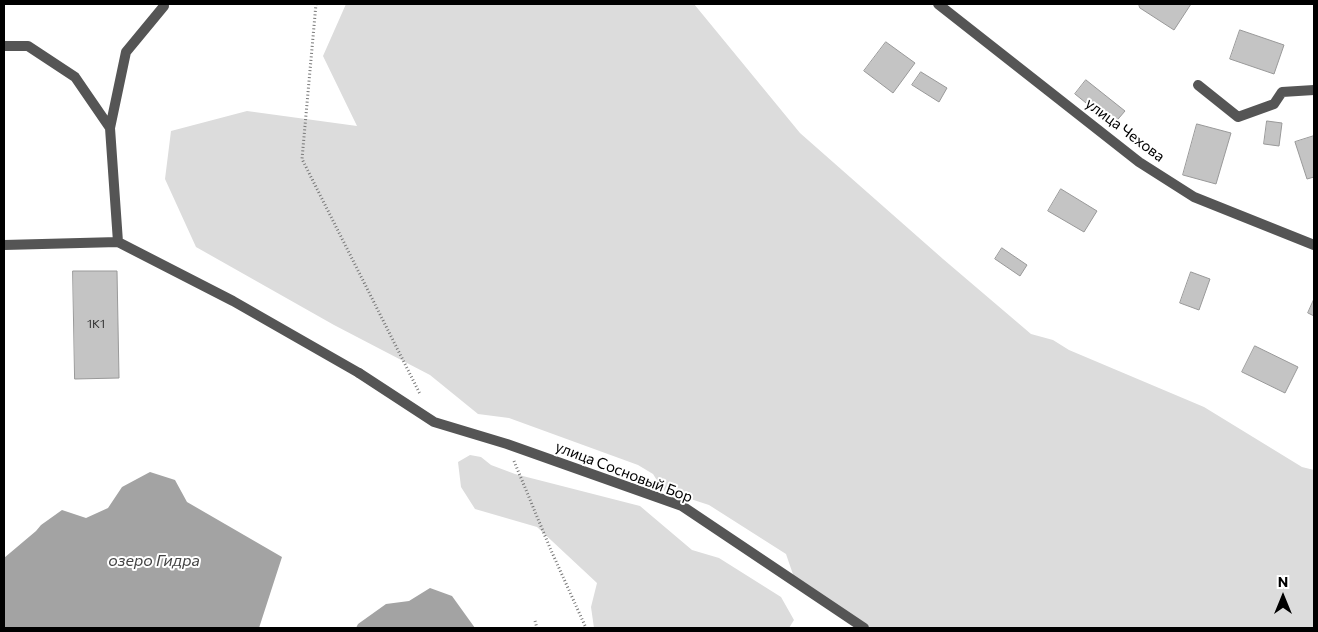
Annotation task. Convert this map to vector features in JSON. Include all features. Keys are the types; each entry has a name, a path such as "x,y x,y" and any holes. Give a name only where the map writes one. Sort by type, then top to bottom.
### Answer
{"street":[{"name":"улица Чехова","path":"938,4 1132,156 1194,197 1314,244"},
{"path":"4,245 118,242 110,128 126,52 164,6"},
{"path":"4,46 28,46 75,77 110,128"},
{"path":"1198,85 1238,117 1274,104 1282,92 1314,90"},
{"name":"улица Сосновый Бор","path":"118,242 233,301 359,373 434,422 507,444 682,506 864,628"}],"path":[{"path":"316,4 302,159 421,396"},
{"path":"507,444 550,548 586,628"},
{"path":"535,621 537,628"}],"shaded area":[{"path":"346,4 694,4 800,133 1031,334 1053,340 1069,350 1204,407 1302,467 1314,470 1314,628 861,628 797,586 786,554 709,505 663,490 653,474 638,465 509,418 478,414 430,375 334,325 196,247 165,179 171,131 247,111 357,126 323,56"},
{"path":"470,455 481,457 491,465 515,474 640,506 692,550 719,558 781,597 794,620 789,628 594,628 591,607 597,583 537,527 475,509 461,487 458,462"}],"water":[{"name":"озеро Гидра","path":"150,472 175,480 187,502 282,557 259,628 4,628 4,558 41,525 62,510 86,518 108,508 122,487"},
{"path":"430,588 452,596 475,628 356,628 358,624 386,604 409,601"}],"building":[{"path":"1139,4 1191,4 1174,30 1140,8"},
{"path":"1240,30 1284,45 1274,74 1230,59"},
{"path":"886,42 915,63 893,93 864,71"},
{"path":"921,72 947,88 939,102 912,85"},
{"path":"1086,80 1125,111 1113,125 1075,94"},
{"path":"1267,121 1282,123 1279,146 1264,144"},
{"path":"1197,124 1231,133 1216,184 1183,175"},
{"path":"1314,136 1314,177 1307,179 1295,142"},
{"path":"1061,189 1097,211 1084,232 1048,211"},
{"path":"1002,248 1027,265 1020,276 995,259"},
{"path":"73,271 117,271 119,378 75,379"},
{"path":"1191,272 1210,279 1199,310 1180,303"},
{"path":"1314,299 1314,316 1308,313"},
{"path":"1255,346 1298,367 1285,393 1242,372"}]}
